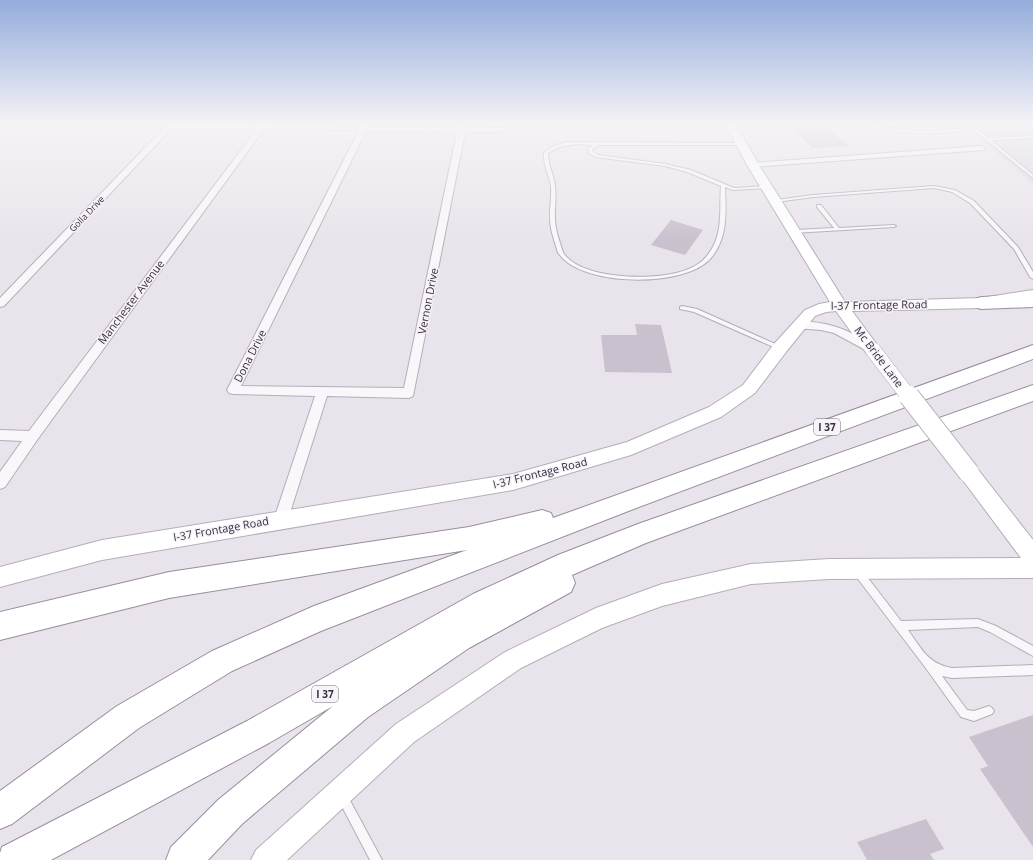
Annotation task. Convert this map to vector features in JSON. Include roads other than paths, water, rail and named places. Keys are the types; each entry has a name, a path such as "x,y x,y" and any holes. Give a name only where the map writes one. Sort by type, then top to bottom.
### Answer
{"highway":[{"path":"980,303 1033,301"},
{"name":"I 37","path":"0,626 169,585 468,538 622,503 1033,352"},
{"name":"I 37","path":"15,860 258,732 483,603 567,564 638,535 1033,393"},
{"path":"0,812 128,717 222,661 314,620 622,503"},
{"path":"184,860 230,812 357,706 459,638 535,596 607,560 638,535"}],"main road":[{"name":"Mc Bride Lane","path":"753,165 840,306 1033,557"},
{"name":"I-37 Frontage Road","path":"0,577 102,550 281,519 513,482 631,448 715,412 750,389 799,325 810,313 824,306 980,303 1033,295"},
{"path":"266,860 405,733 514,660 596,619 662,595 751,574 856,569 1033,568"}],"street":[{"name":"Golla Drive","path":"0,304 135,163"},
{"name":"Manchester Avenue","path":"0,483 32,436 235,163"},
{"name":"Dona Drive","path":"322,392 233,390 346,163"},
{"name":"Vernon Drive","path":"322,392 409,393 454,163"},
{"path":"753,165 778,163"},
{"path":"799,325 832,327 842,331 873,350"},
{"path":"281,519 322,392"},
{"path":"0,435 32,436"}],"lane":[{"path":"546,163 552,181 553,228 561,253 565,259 584,271 604,276 650,277 678,274 702,265 711,255 718,241 723,220 723,186"},
{"path":"651,163 689,171 733,189 767,187"},
{"path":"1017,163 1033,176"},
{"path":"776,201 813,196 934,187 949,190 972,202 1016,248 1033,277"},
{"path":"819,206 837,229"},
{"path":"795,232 894,226"},
{"path":"682,308 695,310 780,348"},
{"path":"856,569 964,714 974,716 989,711"},
{"path":"899,626 978,623 993,629 1033,651"},
{"path":"927,663 940,671 952,673 1033,670"},
{"path":"339,792 376,860"}]}
